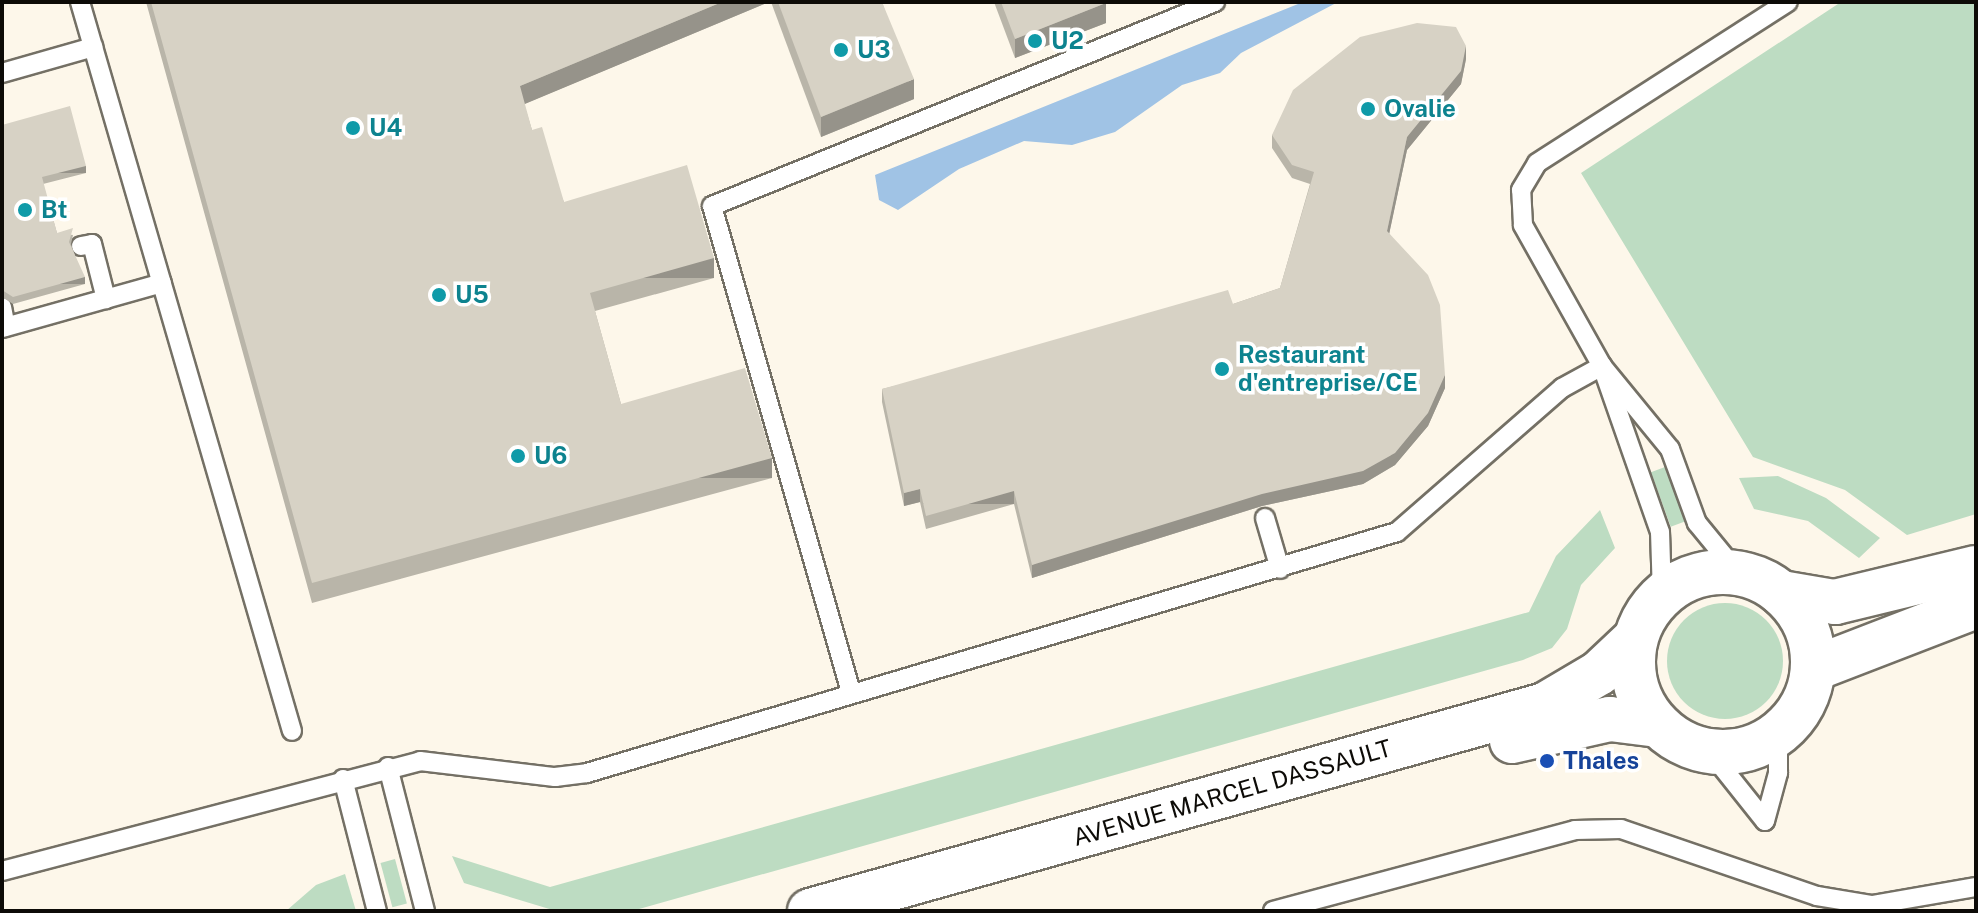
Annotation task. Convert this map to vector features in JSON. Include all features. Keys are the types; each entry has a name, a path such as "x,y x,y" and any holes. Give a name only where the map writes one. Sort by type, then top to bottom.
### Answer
{"main road":[{"path":"1781,593 1805,628 1813,669 1795,716 1778,734 1746,749 1710,752 1658,725 1641,700 1635,639 1662,595 1698,576 1738,573 1781,593 1835,602 1976,568"},
{"path":"1813,669 1976,606"},
{"name":"AVENUE MARCEL DASSAULT","path":"810,911 1545,705 1599,673 1635,639"},
{"name":"AVENUE MARCEL DASSAULT","path":"911,911 1545,732 1610,719 1658,725"}],"lane":[{"path":"80,2 292,731"},
{"path":"851,692 712,206 1215,2"},
{"path":"1662,595 1660,532 1602,366 1523,225 1527,177 1537,163 1788,2"},
{"path":"2,73 93,47"},
{"path":"81,246 92,244 106,299"},
{"path":"2,307 4,328 162,283"},
{"path":"2,871 388,767 462,761 555,777 587,773 851,692 1280,569 1397,532 1562,388 1602,366"},
{"path":"1602,366 1670,449 1697,523 1738,573"},
{"path":"1265,518 1280,569"},
{"path":"1710,752 1765,821 1776,783 1778,734"},
{"path":"388,767 425,911"},
{"path":"343,779 377,911"},
{"path":"1273,911 1575,830 1621,829 1816,904 1872,905 1976,887"}],"green space":[{"path":"1841,2 1976,2 1976,514 1907,535 1845,490 1753,457 1581,173"},
{"path":"1665,467 1685,522 1671,527 1651,472"},
{"path":"1778,476 1826,498 1880,538 1859,558 1808,521 1754,509 1739,478"},
{"path":"1600,510 1615,548 1581,585 1567,629 1552,648 1523,660 632,911 556,911 464,883 452,856 550,887 1529,612 1556,556"},
{"path":"1725,603 1747,607 1766,620 1779,639 1783,661 1779,683 1766,702 1747,715 1725,719 1703,715 1684,702 1671,683 1667,661 1671,639 1684,620 1703,607"},
{"path":"395,859 407,903 392,907 381,863"},
{"path":"345,874 356,911 286,911 316,885"}],"water":[{"path":"1303,2 1338,2 1241,53 1220,73 1182,85 1115,132 1072,145 1024,141 959,169 898,210 879,200 875,175"}],"building":[{"path":"151,2 722,2 520,86 532,130 542,127 564,202 687,165 714,258 590,293 621,404 745,368 772,458 312,583"},
{"name":"U3","path":"778,2 882,2 914,79 821,117"},
{"path":"1001,2 1105,2 1106,3 1015,39"},
{"name":"Restaurant d'entreprise/CE","path":"1417,23 1456,27 1466,46 1461,71 1407,137 1387,231 1428,275 1440,305 1445,375 1428,413 1395,453 1363,471 1262,494 1032,565 1014,491 926,516 920,489 904,493 882,389 1228,290 1233,304 1280,288 1314,172 1292,165 1272,135 1293,90 1360,37"},
{"name":"Bt","path":"70,106 86,166 42,177 57,233 73,228 69,242 85,277 13,297 2,290 2,125"}],"place":[{"name":"U2","path":"1035,41"},
{"name":"U3","path":"841,50"},
{"name":"Ovalie","path":"1368,109"},
{"name":"U4","path":"353,128"},
{"name":"Bt","path":"25,210"},
{"name":"U5","path":"439,295"},
{"name":"Restaurant d'entreprise/CE","path":"1222,369"},
{"name":"U6","path":"518,456"},
{"name":"Thales","path":"1547,761"}]}
